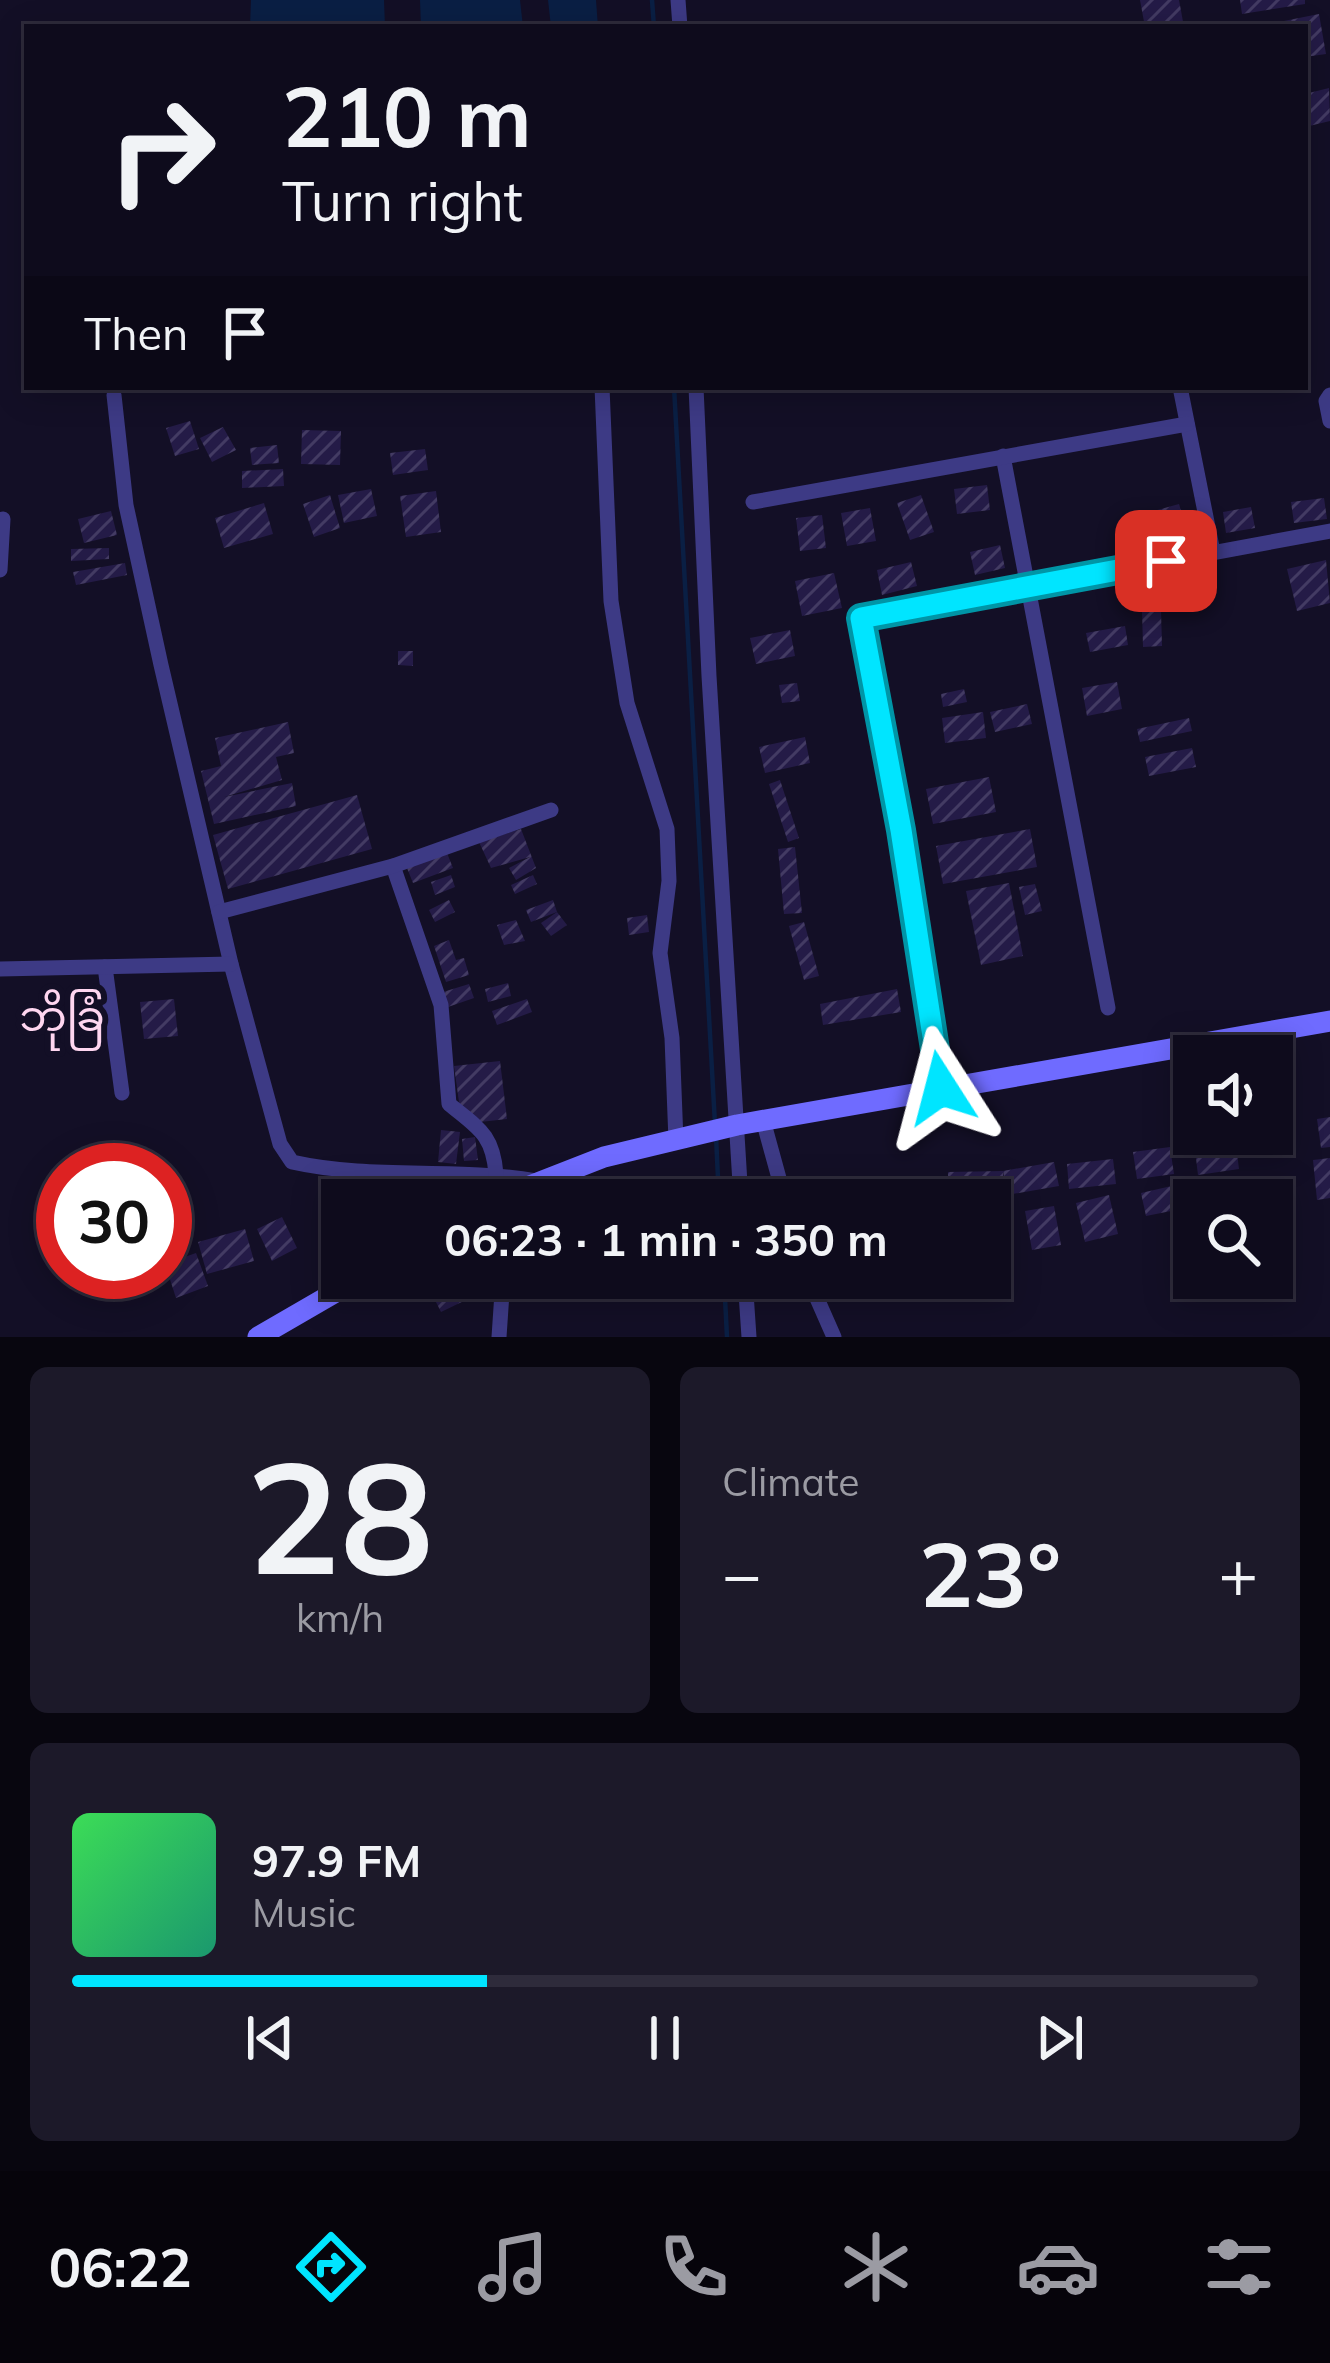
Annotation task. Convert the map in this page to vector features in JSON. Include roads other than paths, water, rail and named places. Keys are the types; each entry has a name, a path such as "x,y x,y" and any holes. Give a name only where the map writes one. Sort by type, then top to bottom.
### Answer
{"street":[{"path":"602,390 610,601 627,703 667,829 669,881 660,953 672,1038 676,1141"},
{"path":"696,390 740,1179"},
{"path":"1181,390 1213,552"},
{"path":"114,395 126,505 230,964 280,1144 292,1162 396,1179"},
{"path":"1330,395 1326,401 1330,421"},
{"path":"753,502 1187,424"},
{"path":"1004,456 1108,1008"},
{"path":"0,570 3,519"},
{"path":"941,1088 901,830 861,618 1330,531"},
{"path":"219,912 393,866 551,809"},
{"path":"393,866 441,1005 449,1104 487,1135 494,1149 497,1179"},
{"path":"0,969 230,964"},
{"path":"105,967 122,1093"},
{"path":"542,1179 604,1157 737,1125 1330,1021"},
{"path":"763,1120 778,1179"},
{"path":"258,1337 323,1299"},
{"path":"499,1337 502,1299"},
{"path":"747,1299 748,1337"},
{"path":"817,1299 834,1337"}],"water":[{"path":"251,0 384,0 385,24 250,24"},
{"path":"420,0 520,0 523,24 421,24"},
{"path":"548,0 596,0 598,24 551,24"}],"waterway":[{"path":"652,0 654,24"},
{"path":"674,390 715,1124"},
{"path":"716,1136 718,1179"},
{"path":"725,1299 727,1337"}],"district":[{"name":"ဘိုခြံ","path":"62,1016"}]}
